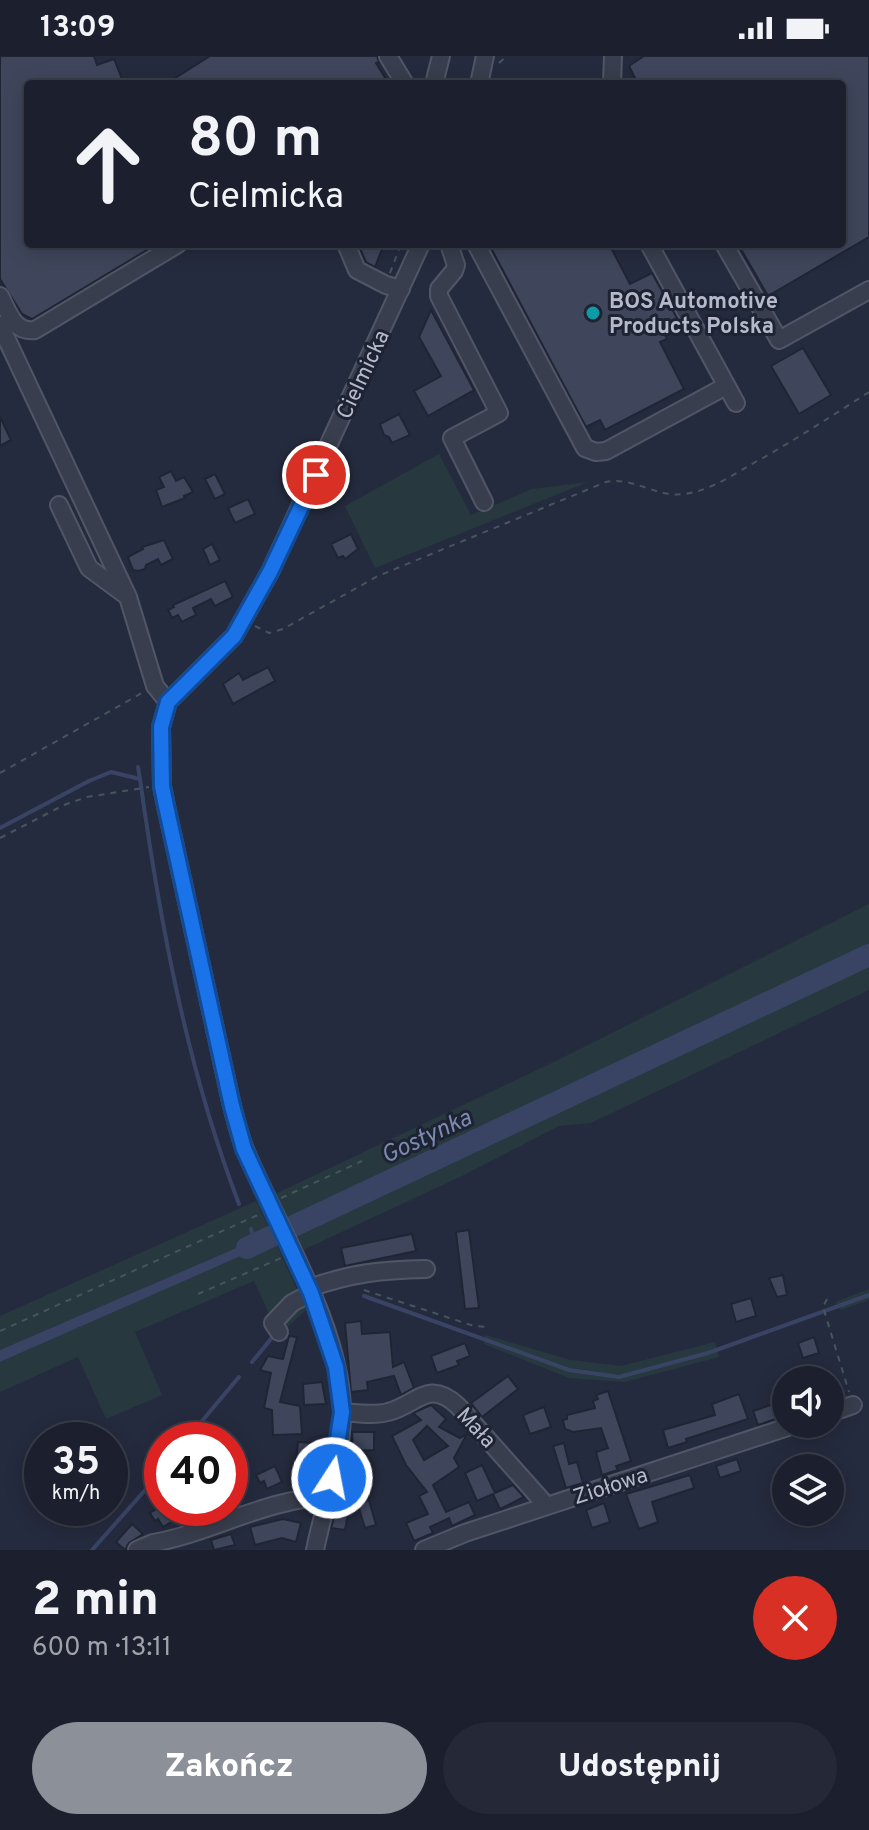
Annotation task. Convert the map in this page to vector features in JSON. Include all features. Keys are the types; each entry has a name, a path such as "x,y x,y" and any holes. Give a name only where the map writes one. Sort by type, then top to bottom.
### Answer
{"street":[{"path":"388,56 403,80"},
{"path":"435,80 441,56"},
{"path":"612,80 613,56"},
{"path":"0,296 17,327 25,331 35,330 171,248"},
{"path":"348,248 357,270 401,289"},
{"name":"Cielmicka","path":"168,702 234,636 243,620 275,562 419,248"},
{"path":"450,248 456,265 439,289 439,296 499,413 452,438 484,502"},
{"path":"478,248 585,448 596,452 606,451 726,386"},
{"path":"651,248 736,403"},
{"path":"726,248 779,340 869,290"},
{"path":"0,325 128,597 155,686 168,702 161,727 162,786 232,1106 244,1149 272,1209 285,1254 310,1290 336,1367 342,1412 337,1458 315,1550"},
{"path":"59,505 89,568 128,597"},
{"path":"279,1332 273,1323 310,1290 347,1275 378,1270 426,1269"},
{"name":"Mała","path":"342,1412 388,1412 424,1395 444,1395 458,1406 546,1505"},
{"path":"844,1408 853,1405"},
{"name":"Ziołowa","path":"424,1550 546,1505 772,1432"},
{"path":"137,1550 256,1511 311,1497 327,1497"}],"path":[{"path":"489,62 507,56"},
{"path":"243,620 269,633 283,629 378,576 606,482 618,479 670,496 690,494 716,485 869,392"},
{"path":"0,773 155,686"},
{"path":"0,838 64,805 87,797 148,787"},
{"path":"272,1209 362,1161"},
{"path":"0,1331 255,1216"},
{"path":"198,1294 285,1254"},
{"path":"359,1288 474,1326 488,1327"},
{"path":"827,1299 823,1307 853,1405"}],"shaded area":[{"path":"439,454 471,515 532,489 588,482 375,568 345,506"},
{"path":"869,904 869,990 591,1123 559,1126 462,1176 303,1250 273,1195 558,1060"},
{"path":"256,1201 271,1233 0,1350 0,1316"},
{"path":"275,1241 306,1310 274,1340 271,1336 272,1320 254,1281 135,1332 162,1395 106,1419 78,1357 0,1392 0,1362"},
{"path":"869,1289 869,1300 841,1310 835,1302"},
{"path":"485,1335 571,1360 621,1366 715,1342 719,1357 625,1382 569,1378 484,1344"}],"water":[{"path":"271,1233 275,1241 0,1362 0,1350"}],"building":[{"path":"0,56 94,56 97,65 114,59 122,80 24,80 24,248 150,248 32,319 22,314 0,279"},
{"path":"210,56 377,56 379,62 376,63 387,80 172,80"},
{"path":"644,56 869,56 869,237 768,296 740,248 846,248 846,80 636,80 629,66"},
{"path":"360,248 382,248 375,267 366,262"},
{"name":"BOS Automotive Products Polska","path":"611,248 630,284 652,273 682,327 665,335 667,339 660,342 684,389 605,430 600,420 586,427 492,250"},
{"path":"431,310 474,390 428,416 414,391 441,376 419,337"},
{"path":"803,348 831,395 799,414 771,366"},
{"path":"399,414 410,435 392,443 384,435 380,424"},
{"path":"0,417 11,440 0,446"},
{"path":"171,471 176,481 184,477 193,492 162,507 156,490 164,487 159,477"},
{"path":"215,474 225,494 215,499 205,479"},
{"path":"248,499 255,514 235,523 228,508"},
{"path":"351,534 358,549 345,559 343,556 338,558 331,544"},
{"path":"164,540 173,559 161,565 158,559 146,565 145,569 133,570 128,557 142,547"},
{"path":"212,544 220,560 210,565 203,549"},
{"path":"225,581 233,597 215,606 211,599 193,608 196,615 182,622 178,615 172,618 168,610 173,605"},
{"path":"268,667 275,681 233,704 223,684 239,673 243,680"},
{"path":"469,1230 479,1308 465,1309 456,1232"},
{"path":"412,1234 416,1251 345,1266 341,1248"},
{"path":"783,1275 787,1295 777,1297 769,1278"},
{"path":"751,1298 756,1316 736,1322 731,1304"},
{"path":"361,1321 362,1334 390,1332 393,1367 404,1362 414,1388 401,1395 394,1376 367,1382 368,1390 351,1392 345,1323"},
{"path":"289,1336 297,1337 280,1402 300,1406 302,1434 273,1435 272,1410 264,1408 271,1373 260,1370 268,1356 283,1359"},
{"path":"814,1337 819,1353 803,1358 798,1343"},
{"path":"465,1343 470,1356 457,1361 459,1365 437,1373 431,1356"},
{"path":"508,1376 518,1389 482,1417 471,1403"},
{"path":"322,1382 326,1404 304,1405 303,1384"},
{"path":"608,1391 631,1461 616,1466 618,1470 602,1475 596,1452 608,1448 601,1428 573,1432 565,1429 563,1420 567,1419 567,1415 595,1408 593,1401 598,1399 596,1395"},
{"path":"739,1394 748,1419 668,1448 663,1430 715,1415 712,1404"},
{"path":"431,1405 446,1419 439,1427 460,1438 467,1434 454,1458 459,1467 433,1485 446,1512 469,1502 475,1515 452,1526 449,1518 430,1527 433,1533 414,1541 406,1523 428,1514 419,1496 427,1492 406,1465 392,1436 421,1420 413,1413","holes":["427,1426 448,1446 424,1460 413,1440"]},
{"path":"772,1405 772,1420 758,1425 753,1411"},
{"path":"544,1407 551,1427 530,1434 523,1415"},
{"path":"352,1432 374,1432 374,1450 353,1451"},
{"path":"298,1442 314,1443 314,1453 309,1453 326,1458 325,1463 296,1461"},
{"path":"564,1443 569,1464 577,1462 583,1483 566,1488 553,1446"},
{"path":"737,1459 741,1471 720,1478 716,1466"},
{"path":"347,1465 364,1471 362,1479 366,1480 358,1503 369,1500 376,1525 365,1528 352,1486 352,1490 342,1487"},
{"path":"482,1465 495,1493 513,1485 524,1497 500,1509 493,1494 477,1501 465,1473"},
{"path":"275,1466 282,1482 267,1489 264,1481 260,1483 256,1475"},
{"path":"690,1475 694,1488 652,1502 658,1522 639,1529 626,1494"},
{"path":"604,1503 610,1522 592,1528 586,1510"},
{"path":"337,1507 349,1508 345,1530 331,1528"},
{"path":"283,1519 301,1523 296,1542 282,1538 255,1545 250,1527"},
{"path":"132,1524 143,1534 129,1543 125,1550 116,1542"},
{"path":"231,1534 235,1545 214,1550 211,1540"}],"waterway":[{"path":"138,767 140,779"},
{"path":"0,828 111,772 140,779 166,941 190,1048 239,1204"},
{"name":"Gostynka","path":"247,1248 869,955"},
{"path":"251,1229 255,1242"},
{"path":"364,1296 569,1370 619,1377 708,1353 869,1295"},
{"path":"252,1362 275,1334"},
{"path":"201,1422 239,1377"},
{"path":"92,1550 144,1491"}],"place":[{"name":"BOS Automotive Products Polska","path":"593,313"}],"route":[{"path":"316,475 270,572 234,636 168,702 161,727 162,786 232,1106 244,1149 311,1293 336,1367 342,1412 332,1478"}]}
